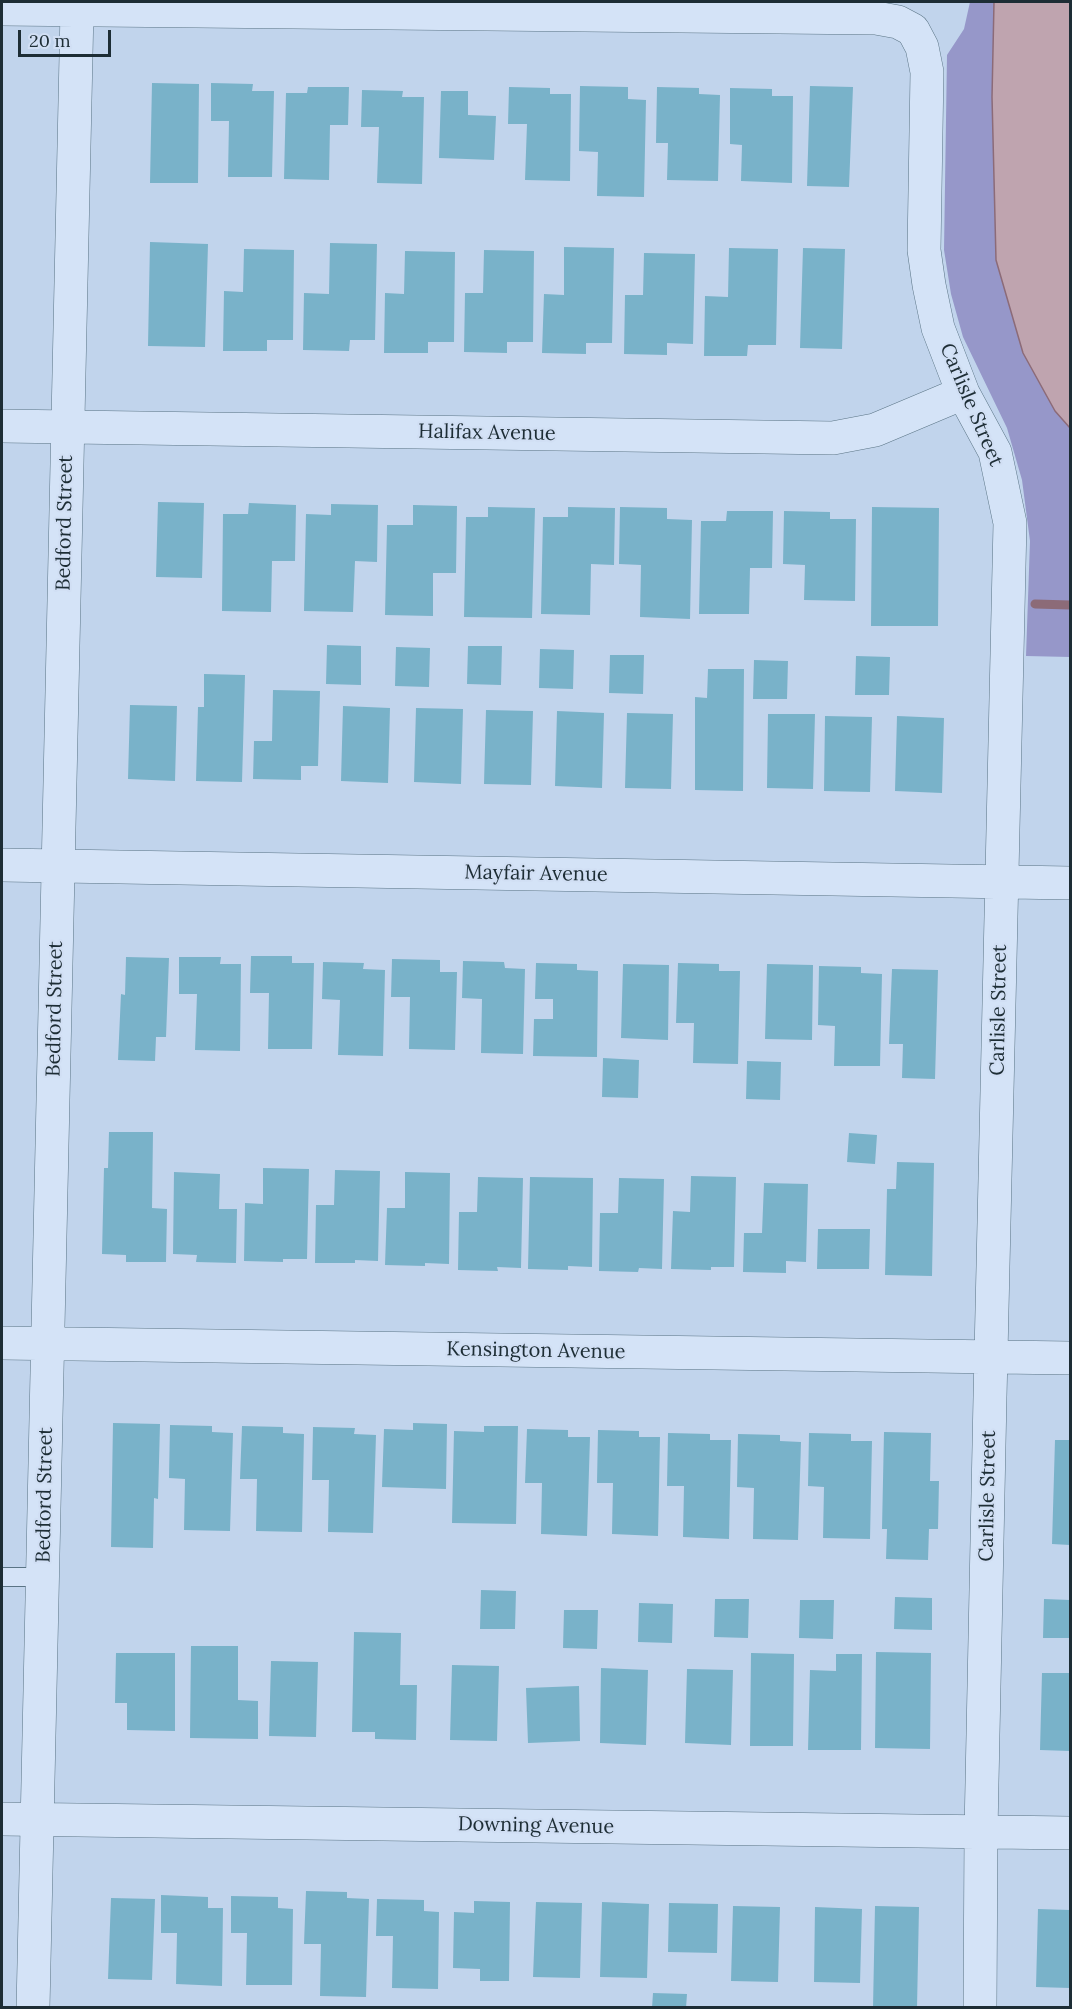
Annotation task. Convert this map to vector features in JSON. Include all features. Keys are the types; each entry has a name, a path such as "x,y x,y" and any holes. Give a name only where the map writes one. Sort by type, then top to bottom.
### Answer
{"street":[{"path":"2,9 77,10"},
{"name":"Carlisle Street","path":"77,10 876,18 898,22 913,30 922,47 927,72 924,250 928,285 938,328 963,393 995,452 1010,523 981,1831 980,2007"},
{"name":"Bedford Street","path":"33,2007 77,10"},
{"name":"Halifax Avenue","path":"2,426 833,438 875,430 963,393"},
{"name":"Mayfair Avenue","path":"2,865 1071,883"},
{"name":"Kensington Avenue","path":"2,1343 1071,1358"},
{"name":"Downing Avenue","path":"2,1819 1071,1833"}],"lane":[{"path":"2,1577 43,1577"}],"shaded area":[{"path":"970,2 1070,2 1070,657 1026,656 1030,541 1022,480 1007,428 963,337 951,294 944,250 947,55 964,29"},
{"path":"994,2 1070,2 1070,428 1055,411 1023,353 996,260 992,97"}],"building":[{"path":"152,83 199,84 198,183 150,183"},
{"path":"211,83 253,84 252,91 274,91 272,177 228,177 229,121 211,121"},
{"path":"580,86 628,87 628,99 646,100 644,197 597,196 598,152 579,151"},
{"path":"810,86 853,87 849,187 807,186"},
{"path":"308,87 349,87 348,125 330,125 329,180 284,179 286,93 307,93"},
{"path":"509,87 550,88 550,94 571,94 570,181 525,180 527,124 508,124"},
{"path":"657,87 699,88 699,94 720,95 718,181 667,180 668,143 656,143"},
{"path":"730,88 772,89 772,96 793,96 792,183 741,181 742,145 730,144"},
{"path":"362,90 403,91 402,97 424,97 422,184 377,183 379,127 361,127"},
{"path":"441,91 468,91 468,115 496,116 494,160 439,158"},
{"path":"150,242 208,244 205,347 148,346"},
{"path":"330,243 377,244 375,340 350,340 349,351 303,350 304,293 329,294"},
{"path":"564,247 614,248 612,343 586,343 586,354 542,353 544,294 564,295"},
{"path":"729,248 778,249 776,345 748,345 747,356 704,356 705,296 728,297"},
{"path":"803,248 845,249 842,349 800,348"},
{"path":"244,249 294,250 293,340 267,340 267,351 223,351 224,291 243,292"},
{"path":"484,250 534,251 533,342 507,342 507,353 464,352 465,293 483,293"},
{"path":"405,251 455,252 454,342 428,342 428,353 384,353 385,293 404,294"},
{"path":"644,253 695,254 693,344 667,343 667,355 624,354 625,295 643,295"},
{"path":"158,502 204,503 202,578 156,577"},
{"path":"249,503 296,505 295,561 272,561 271,612 222,611 223,514 248,514"},
{"path":"331,504 378,505 377,562 355,561 353,612 304,611 306,514 331,515"},
{"path":"413,505 457,506 456,573 433,573 433,616 385,615 387,525 413,525"},
{"path":"488,507 535,508 532,618 464,617 466,517 488,517"},
{"path":"568,507 615,508 614,565 591,564 590,615 541,614 543,517 568,517"},
{"path":"620,507 667,508 667,519 692,520 690,619 640,617 641,565 619,564"},
{"path":"872,507 939,508 938,626 871,626"},
{"path":"727,511 773,511 772,568 750,568 749,614 699,614 701,521 726,521"},
{"path":"784,511 830,512 830,519 856,519 855,601 804,600 805,565 783,564"},
{"path":"327,645 361,646 361,685 326,684"},
{"path":"468,646 502,646 501,685 467,684"},
{"path":"396,647 430,648 429,687 395,686"},
{"path":"540,649 574,650 573,689 539,688"},
{"path":"610,655 644,655 643,694 609,693"},
{"path":"856,656 890,657 889,695 855,695"},
{"path":"754,660 788,661 787,699 753,699"},
{"path":"708,669 744,669 743,791 695,790 695,697 707,698"},
{"path":"204,674 245,675 242,782 196,781 198,707 204,707"},
{"path":"273,690 320,691 318,766 301,766 301,780 253,779 254,741 272,741"},
{"path":"130,705 177,706 175,781 128,779"},
{"path":"343,706 390,708 388,783 341,781"},
{"path":"416,708 463,709 461,784 414,782"},
{"path":"486,710 533,711 531,785 484,784"},
{"path":"557,711 604,713 602,788 555,786"},
{"path":"627,713 673,714 671,789 625,788"},
{"path":"768,714 815,714 813,789 767,788"},
{"path":"825,716 872,717 870,792 824,791"},
{"path":"897,716 944,718 942,793 895,791"},
{"path":"251,956 292,956 292,963 314,963 312,1049 268,1049 269,993 250,993"},
{"path":"126,957 169,958 166,1037 156,1037 155,1061 118,1060 121,994 125,995"},
{"path":"179,957 221,957 220,964 241,964 240,1051 195,1050 197,994 179,994"},
{"path":"392,959 440,960 440,972 457,972 455,1050 409,1049 410,997 391,997"},
{"path":"463,961 504,962 505,968 525,969 523,1054 481,1053 482,999 462,998"},
{"path":"323,962 364,963 363,969 385,970 383,1056 338,1055 340,1000 322,999"},
{"path":"536,963 577,964 577,970 598,971 597,1057 533,1056 534,1019 553,1019 553,999 535,999"},
{"path":"678,963 719,964 719,971 740,971 738,1064 693,1063 694,1023 676,1023"},
{"path":"623,964 669,965 668,1040 621,1038"},
{"path":"767,964 813,965 812,1040 765,1039"},
{"path":"819,966 861,967 861,973 882,974 880,1066 834,1066 835,1026 818,1025"},
{"path":"892,969 938,970 935,1079 902,1078 903,1044 889,1044"},
{"path":"603,1058 639,1060 638,1098 602,1097"},
{"path":"747,1061 781,1062 780,1100 746,1099"},
{"path":"109,1132 153,1132 152,1208 167,1209 166,1262 126,1262 126,1255 102,1254 104,1168 108,1168"},
{"path":"849,1133 877,1135 875,1164 847,1162"},
{"path":"897,1162 934,1163 932,1276 885,1275 887,1189 896,1189"},
{"path":"263,1168 309,1169 307,1259 283,1259 283,1262 244,1261 245,1203 263,1204"},
{"path":"335,1170 380,1171 378,1261 315,1263 316,1205 334,1205"},
{"path":"174,1172 220,1174 219,1209 237,1209 236,1263 196,1262 197,1255 173,1254"},
{"path":"405,1172 450,1173 449,1264 385,1265 387,1208 405,1208"},
{"path":"691,1176 736,1177 734,1267 711,1267 711,1270 671,1269 673,1211 690,1212"},
{"path":"478,1177 523,1178 521,1268 497,1267 498,1271 458,1270 459,1212 477,1212"},
{"path":"530,1177 593,1178 592,1267 568,1266 568,1270 528,1269"},
{"path":"619,1178 664,1179 662,1269 639,1268 638,1272 599,1271 600,1213 618,1213"},
{"path":"764,1183 808,1184 806,1262 786,1261 786,1273 743,1272 744,1233 762,1233"},
{"path":"818,1229 870,1229 869,1269 817,1269"},
{"path":"113,1423 160,1424 158,1499 154,1498 153,1548 111,1547"},
{"path":"413,1423 447,1424 446,1489 382,1487 384,1429 413,1430"},
{"path":"170,1425 212,1426 212,1432 233,1433 230,1531 184,1530 185,1479 169,1478"},
{"path":"242,1426 283,1427 283,1433 304,1434 302,1532 256,1531 257,1479 240,1479"},
{"path":"484,1426 518,1426 516,1524 452,1523 454,1431 484,1432"},
{"path":"313,1427 355,1428 354,1434 376,1435 373,1533 328,1532 329,1480 312,1480"},
{"path":"527,1429 568,1430 568,1437 590,1437 587,1536 541,1534 542,1483 525,1483"},
{"path":"598,1430 639,1431 639,1437 660,1437 658,1536 612,1534 613,1483 597,1483"},
{"path":"884,1432 931,1433 930,1481 939,1481 938,1529 929,1529 928,1560 886,1559 887,1529 882,1529"},
{"path":"668,1433 710,1434 710,1440 731,1440 729,1539 683,1537 684,1486 667,1486"},
{"path":"809,1433 851,1434 851,1441 872,1441 870,1539 823,1538 824,1487 808,1486"},
{"path":"738,1434 780,1435 780,1441 801,1442 798,1540 753,1539 754,1488 737,1487"},
{"path":"1055,1440 1070,1440 1070,1545 1052,1544"},
{"path":"481,1590 516,1591 515,1629 480,1629"},
{"path":"895,1597 932,1598 932,1630 894,1629"},
{"path":"715,1599 749,1599 748,1638 714,1637"},
{"path":"1044,1599 1070,1600 1070,1638 1043,1638"},
{"path":"800,1600 834,1600 833,1639 799,1638"},
{"path":"639,1603 673,1604 672,1643 638,1642"},
{"path":"564,1610 598,1610 597,1649 563,1648"},
{"path":"354,1632 401,1633 400,1685 417,1685 416,1740 375,1739 375,1732 352,1732"},
{"path":"191,1646 238,1646 238,1700 258,1701 258,1739 190,1738"},
{"path":"876,1652 931,1653 930,1749 875,1748"},
{"path":"116,1653 175,1653 175,1731 127,1730 127,1703 115,1703"},
{"path":"751,1653 794,1654 793,1746 750,1746"},
{"path":"836,1654 862,1654 861,1750 808,1750 810,1670 836,1671"},
{"path":"271,1661 318,1662 316,1737 269,1736"},
{"path":"452,1665 499,1666 497,1741 450,1740"},
{"path":"601,1668 648,1670 646,1745 600,1743"},
{"path":"687,1669 733,1670 731,1745 685,1743"},
{"path":"1042,1673 1070,1673 1070,1751 1040,1750"},
{"path":"579,1686 580,1741 528,1743 526,1688"},
{"path":"306,1891 347,1892 347,1898 369,1899 366,1997 320,1996 321,1944 304,1944"},
{"path":"161,1895 208,1897 208,1908 223,1908 222,1986 176,1984 177,1933 161,1933"},
{"path":"231,1896 278,1897 278,1908 293,1909 292,1985 246,1985 247,1933 231,1933"},
{"path":"111,1898 155,1899 152,1980 108,1979"},
{"path":"377,1899 424,1900 424,1911 439,1912 438,1989 392,1988 393,1936 376,1936"},
{"path":"474,1901 510,1902 509,1981 480,1981 480,1969 453,1968 454,1912 474,1913"},
{"path":"536,1902 582,1903 580,1978 533,1977"},
{"path":"602,1902 649,1904 647,1978 600,1977"},
{"path":"669,1903 718,1904 717,1953 668,1952"},
{"path":"733,1906 780,1907 778,1982 731,1981"},
{"path":"875,1906 919,1907 917,2008 873,2008"},
{"path":"815,1907 862,1909 860,1983 814,1982"},
{"path":"1038,1909 1070,1910 1070,1988 1036,1987"},
{"path":"653,1993 687,1994 686,2008 652,2008"}],"waterway":[{"path":"1035,604 1070,605"}]}
